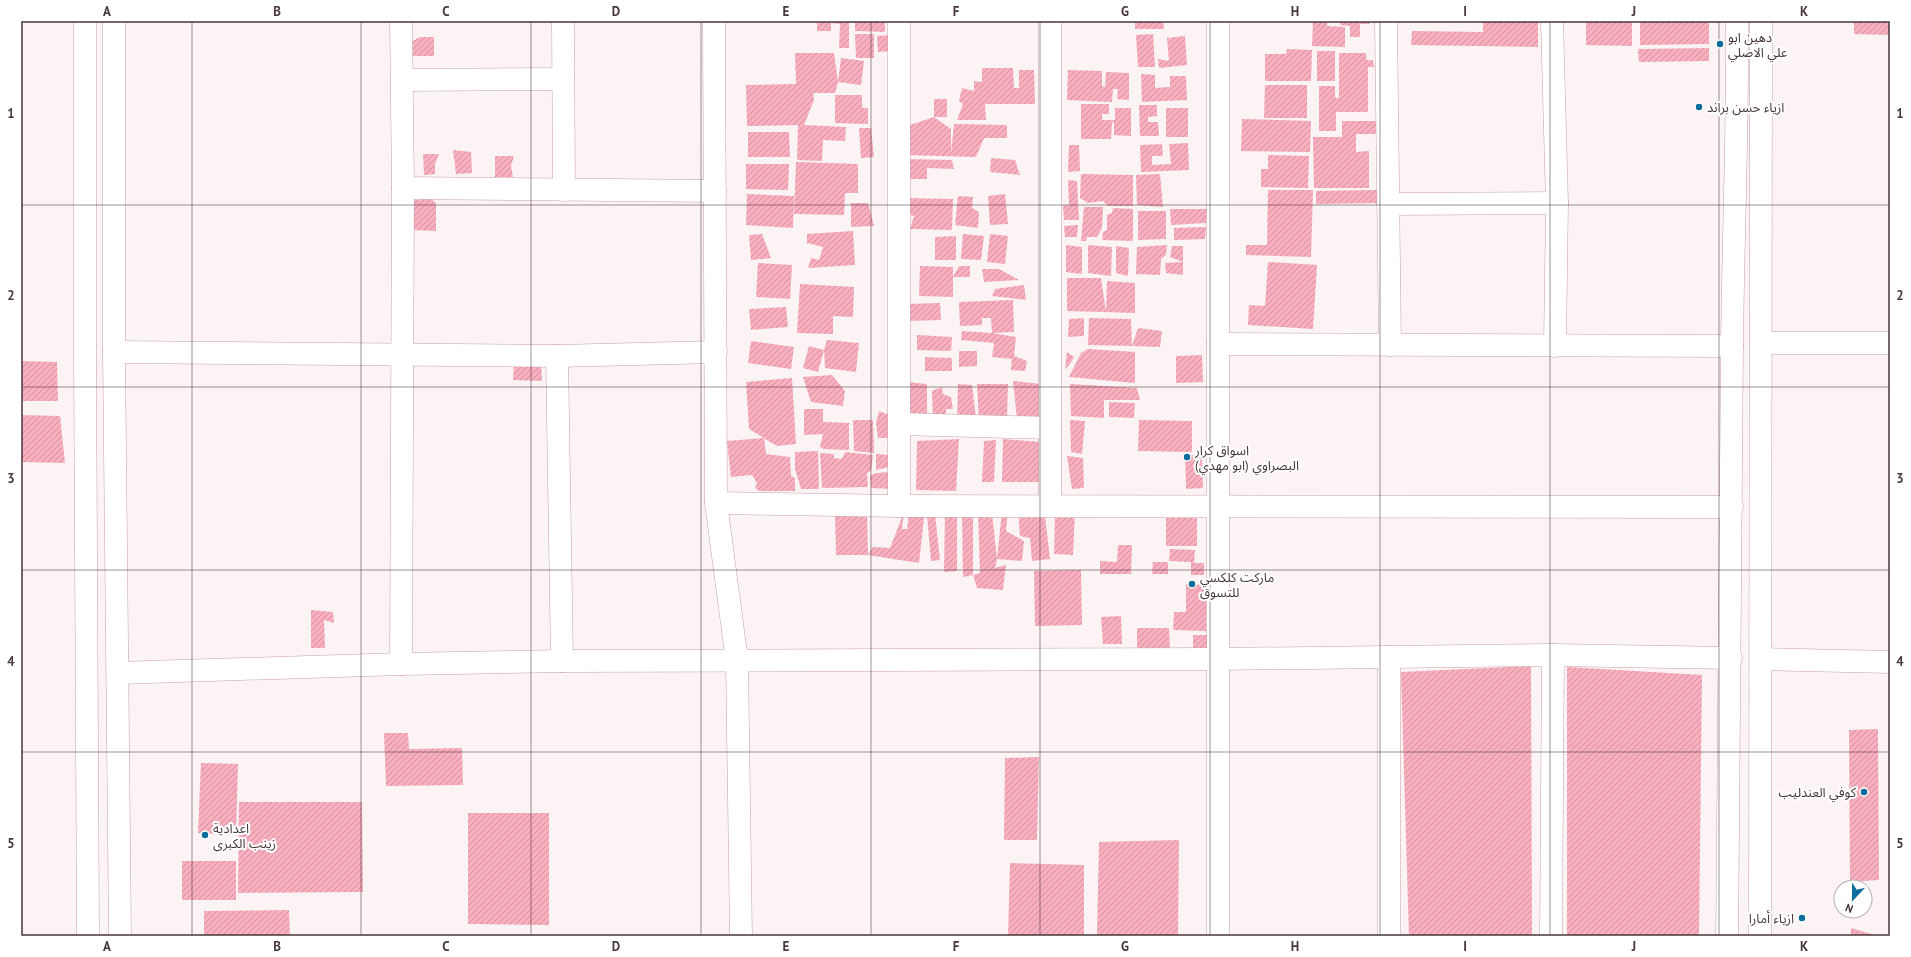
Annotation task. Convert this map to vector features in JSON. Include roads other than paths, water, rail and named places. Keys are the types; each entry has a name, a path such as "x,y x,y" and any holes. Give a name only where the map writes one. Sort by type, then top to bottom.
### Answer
{"street":[{"path":"85,21 88,936"},
{"path":"114,21 114,352 120,936"},
{"path":"401,21 403,188 401,664"},
{"path":"563,21 564,190"},
{"path":"714,21 716,503 737,661 741,936"},
{"path":"899,21 899,506"},
{"path":"1050,21 1050,505"},
{"path":"1218,21 1218,936"},
{"path":"1386,21 1390,345"},
{"path":"1552,21 1557,203 1555,346"},
{"path":"1727,936 1731,658 1732,346 1737,120 1737,21"},
{"path":"1760,936 1761,21"},
{"path":"1737,60 1742,65 1749,66 1761,63"},
{"path":"402,80 563,79"},
{"path":"1737,120 1745,116 1749,116 1756,117 1761,122"},
{"path":"403,188 715,191"},
{"path":"1388,204 1557,203"},
{"path":"1761,343 1890,343"},
{"path":"1218,344 1732,346"},
{"path":"114,352 556,356 716,352"},
{"path":"556,356 562,661"},
{"path":"900,424 1050,428"},
{"path":"716,503 899,506 1732,507"},
{"path":"118,673 401,664 562,661 1218,659 1553,655 1731,658"},
{"path":"1551,936 1553,655"},
{"path":"1389,657 1389,936"},
{"path":"1761,659 1890,662"}],"place":[{"name":"دهين ابو علي الاصلي","path":"1720,44"},
{"name":"ازياء حسن براند","path":"1699,107"},
{"name":"اسواق كرار البصراوي (ابو مهدي)","path":"1187,457"},
{"name":"ماركت كلكسي للتسوق","path":"1192,584"},
{"name":"كوفي العندليب","path":"1864,792"},
{"name":"اعدادية زينب الكبرى","path":"205,835"},
{"name":"ازياء أمارا","path":"1802,918"}]}
